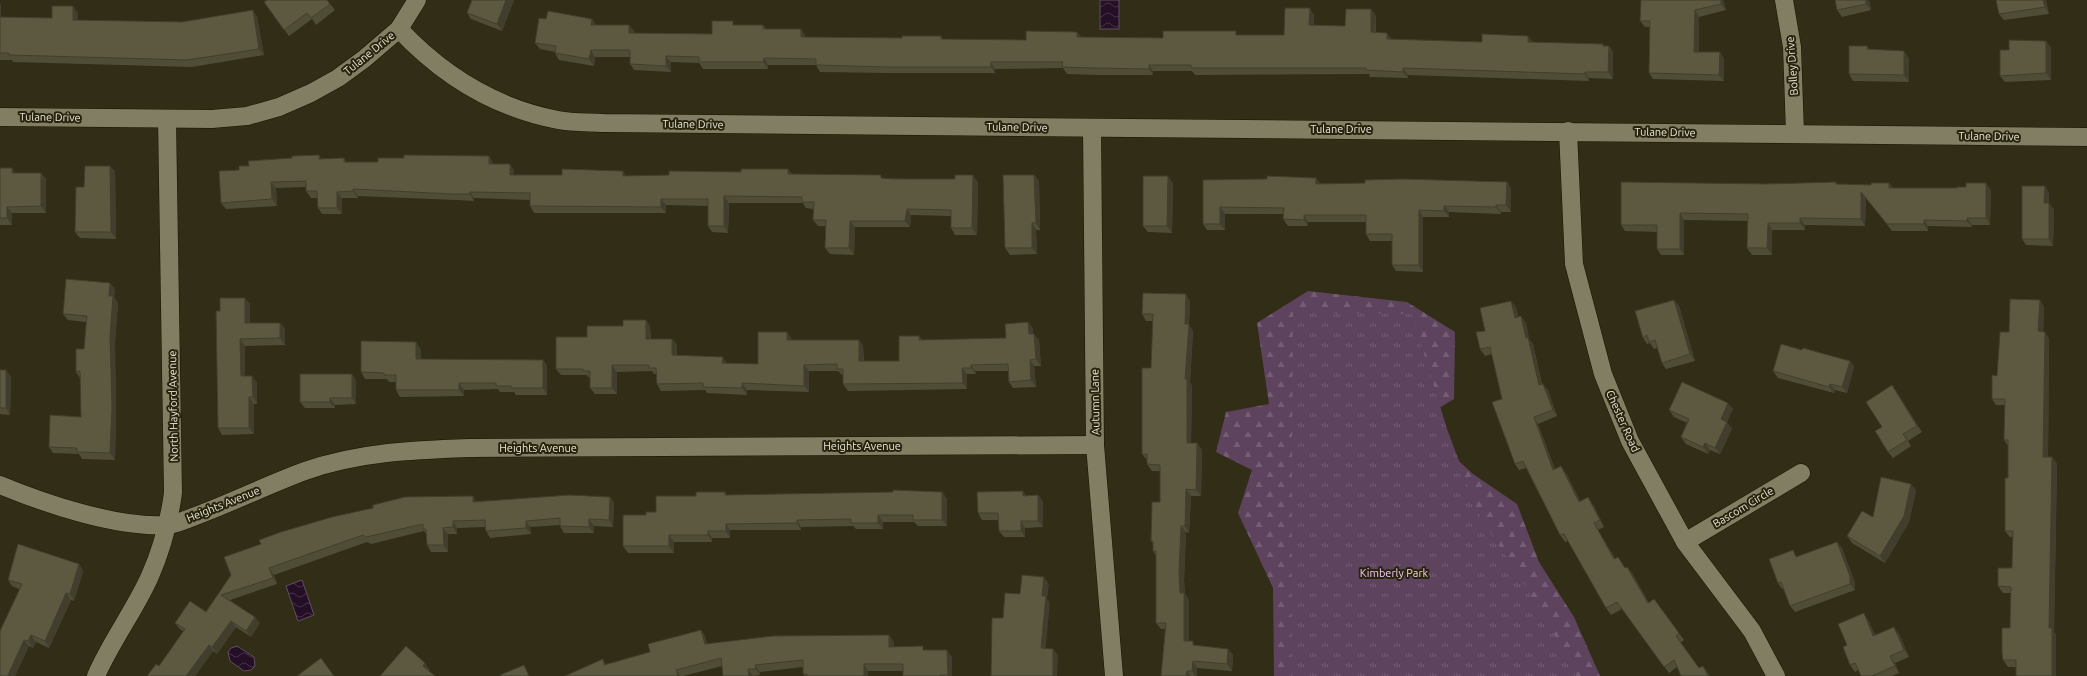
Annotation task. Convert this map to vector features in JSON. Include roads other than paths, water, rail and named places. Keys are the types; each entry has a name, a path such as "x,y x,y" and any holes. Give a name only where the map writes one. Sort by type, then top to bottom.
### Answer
{"street":[{"path":"399,29 417,0"},
{"name":"Bolley Drive","path":"1784,0 1792,47 1795,133"},
{"name":"Tulane Drive","path":"0,117 167,119 247,116 279,107 310,94 338,78 364,60 399,29 435,63 473,90 518,109 559,120 604,123 1795,133 2087,137"},
{"name":"North Hayford Avenue","path":"96,676 106,654 150,576 168,526 173,493 174,453 167,119"},
{"name":"Autumn Lane","path":"1092,128 1095,445 1114,676"},
{"name":"Chester Road","path":"1568,131 1574,264 1603,374 1630,441 1685,542 1752,631 1776,676"},
{"name":"Heights Avenue","path":"0,485 56,506 126,523 168,526 306,471 349,459 398,450 477,448 1095,445"},
{"name":"Bascom Circle","path":"1685,542 1801,473"}],"water":[{"path":"1100,0 1119,0 1119,29 1100,29"},
{"path":"302,580 314,615 298,621 286,586"},
{"path":"237,646 254,657 255,666 251,670 244,671 230,661 228,652 231,648"}],"park label":[{"name":"Kimberly Park","path":"1394,573"}]}
